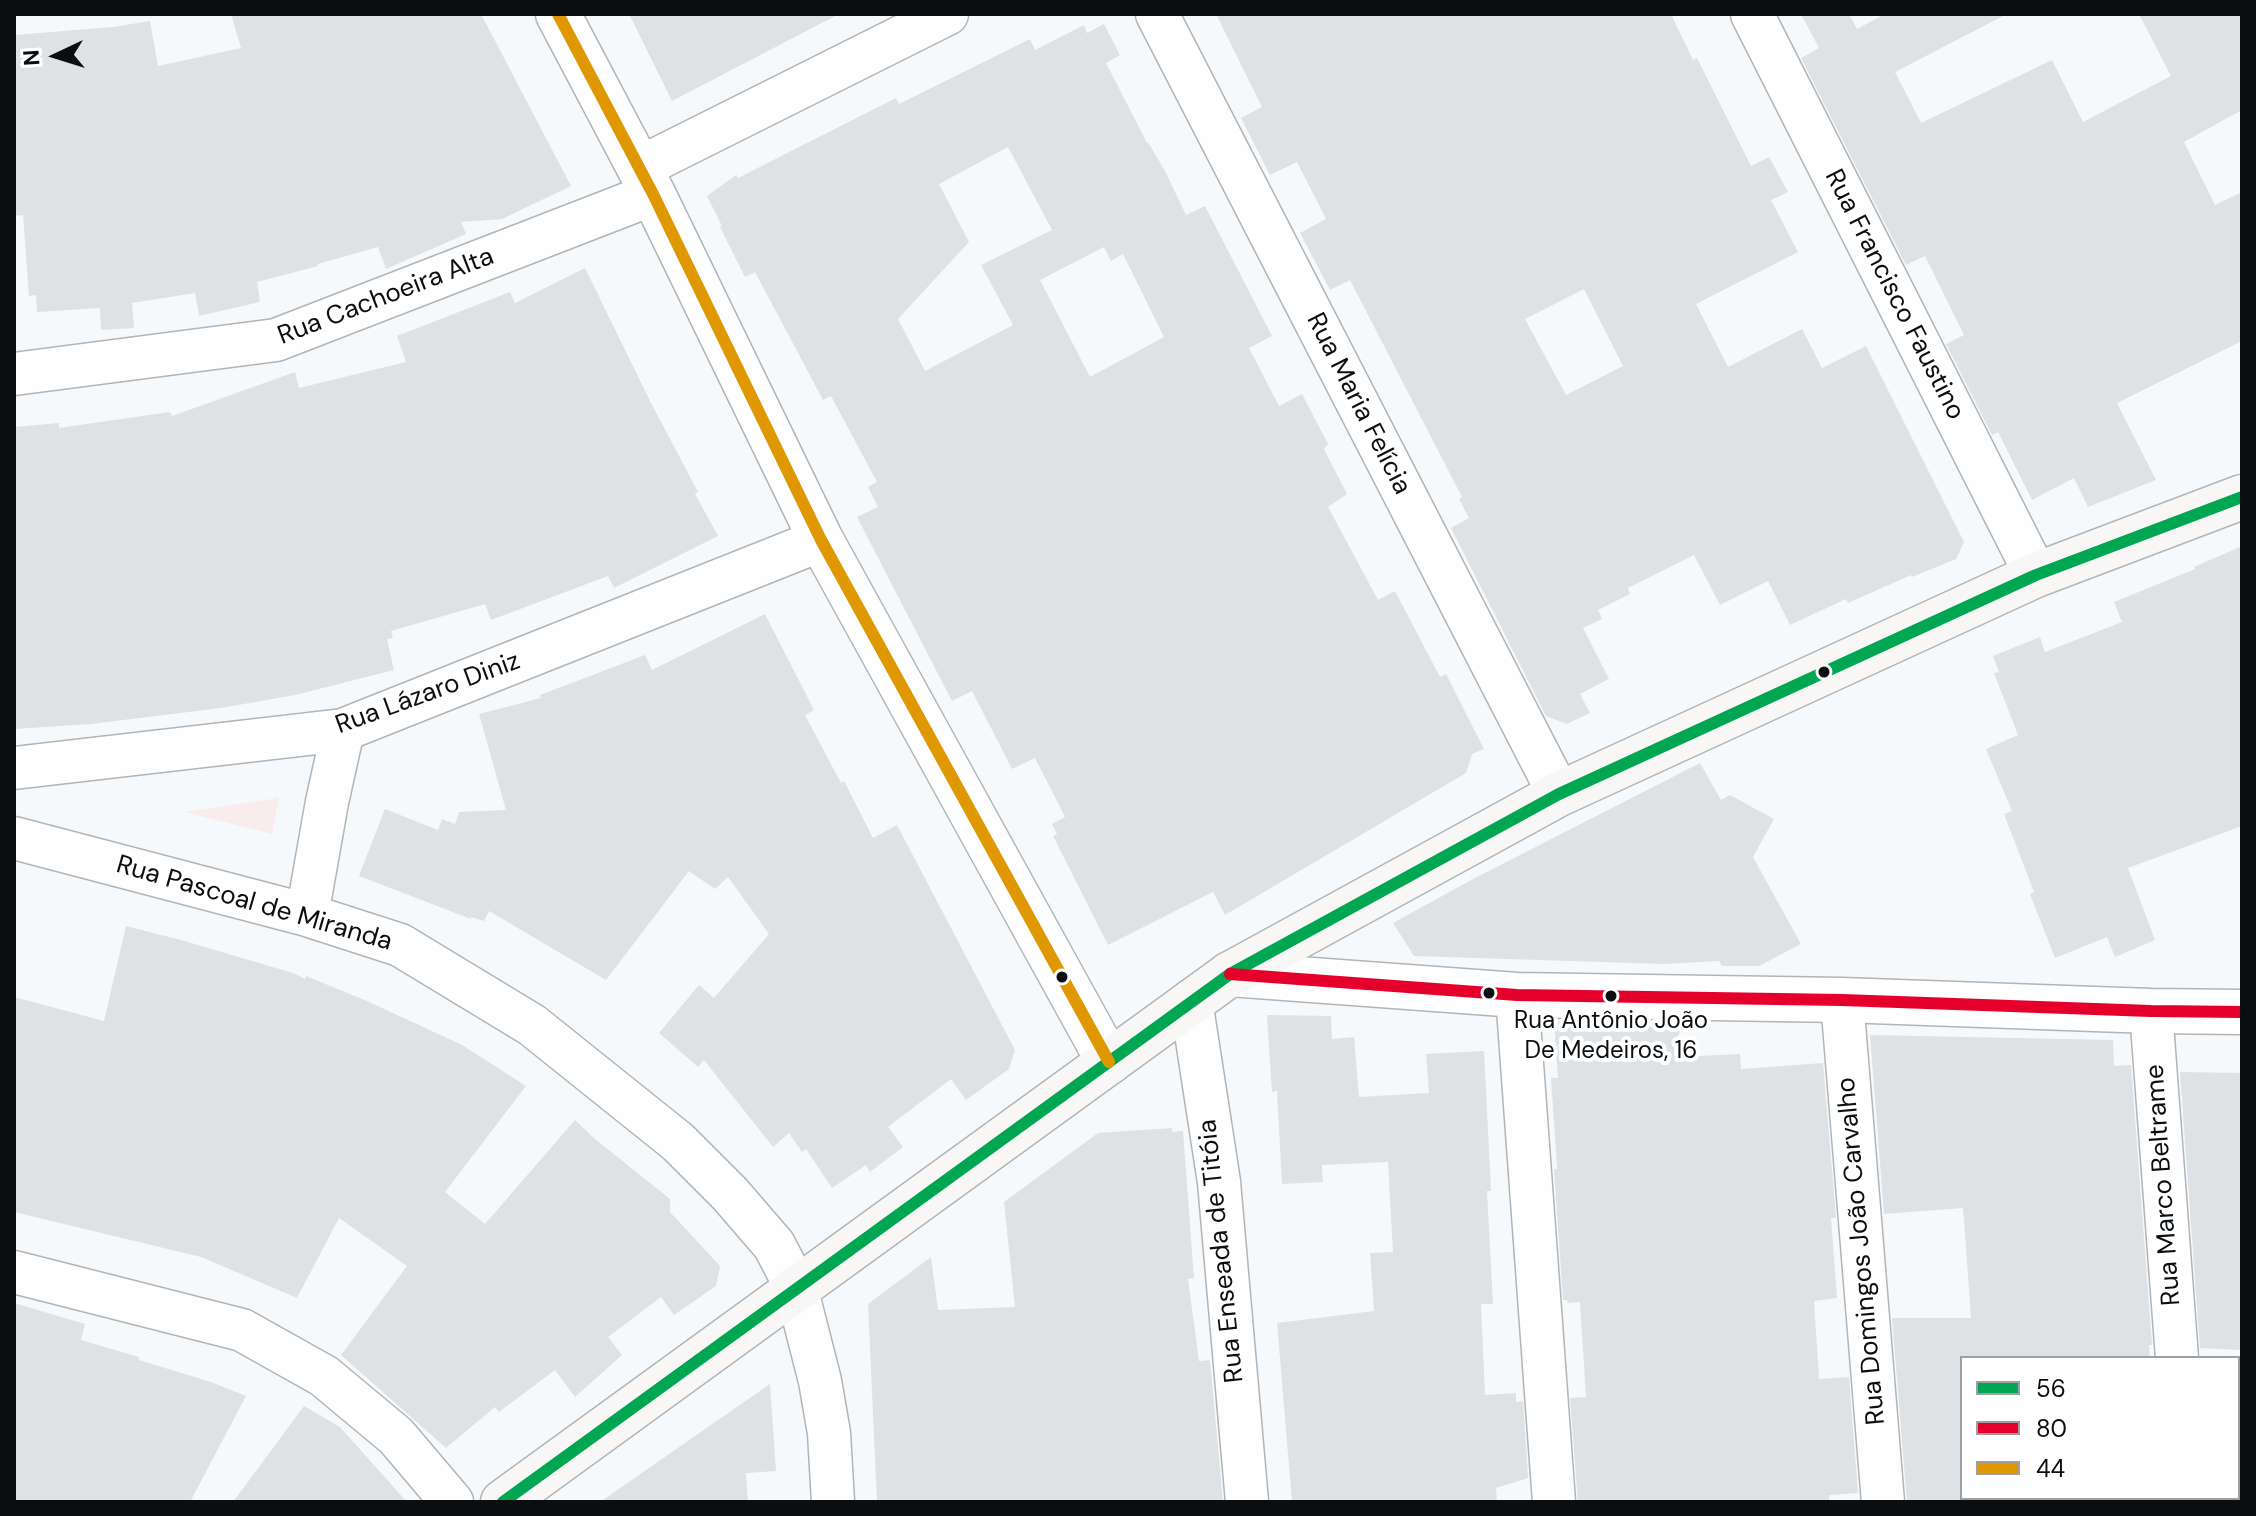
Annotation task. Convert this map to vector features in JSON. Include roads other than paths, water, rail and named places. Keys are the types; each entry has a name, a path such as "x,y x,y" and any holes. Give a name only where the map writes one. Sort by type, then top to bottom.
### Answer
{"main road":[{"path":"503,1502 1230,974 1559,794 2036,575 2242,497"}],"street":[{"path":"558,14 646,181 821,540 1109,1062"},
{"name":"Rua Cachoeira Alta","path":"14,374 276,340 646,181 947,14"},
{"name":"Rua Maria Felícia","path":"1157,14 1559,794"},
{"name":"Rua Francisco Faustino","path":"1752,14 2036,575"},
{"name":"Rua Lázaro Diniz","path":"14,768 343,730 821,540"},
{"path":"307,915 343,730"},
{"name":"Rua Pascoal de Miranda","path":"14,838 307,915 400,945 532,1025 678,1142 774,1245 796,1287 820,1381 829,1433 833,1502"},
{"path":"1230,974 1517,995 1842,1000 2242,1012"},
{"path":"1517,995 1554,1502"},
{"name":"Rua Domingos João Carvalho","path":"1842,1000 1883,1502"},
{"name":"Rua Enseada de Titóia","path":"1191,1001 1219,1182 1247,1502"},
{"name":"Rua Marco Beltrame","path":"2151,1011 2177,1356"},
{"path":"14,1272 242,1330 324,1376 396,1436 452,1502"}],"place":[{"name":"Rua Antônio João De Medeiros, 16","path":"1611,996"}]}
